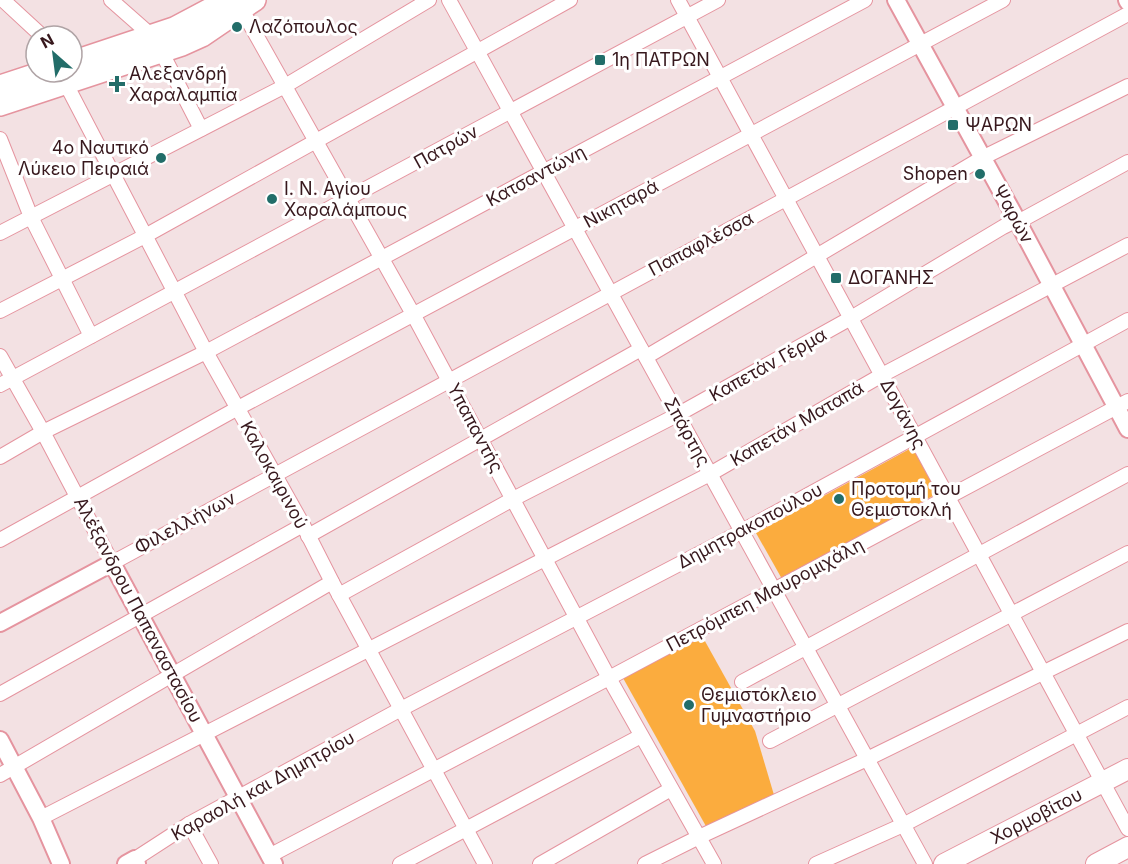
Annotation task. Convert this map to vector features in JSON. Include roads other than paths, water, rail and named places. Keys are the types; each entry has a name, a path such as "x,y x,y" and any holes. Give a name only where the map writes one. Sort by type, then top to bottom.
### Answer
{"main road":[{"path":"84,76 158,45 174,28 235,2"},
{"path":"84,60 158,45"},
{"path":"0,86 24,78"},
{"path":"0,105 66,84"},
{"name":"Χορμοβίτου","path":"944,864 1128,769"},
{"path":"1096,864 1128,848"}],"street":[{"path":"3,0 29,24"},
{"path":"111,0 158,45 201,129"},
{"path":"0,232 285,86 429,0"},
{"name":"Σπάρτης","path":"448,0 925,864"},
{"path":"0,311 145,236 570,0"},
{"name":"Δογάνης","path":"678,0 1128,829"},
{"name":"Πατρών","path":"0,385 718,0"},
{"name":"Κατσαντώνη","path":"0,457 43,432 206,352 865,0"},
{"name":"Ψαρών","path":"896,0 1084,344 1122,404 1128,429"},
{"name":"Νικηταρά","path":"0,540 238,408 1003,0"},
{"name":"Υπαπαντής","path":"235,2 246,17 317,141 413,314 640,736 714,864"},
{"name":"Παπαφλέσσα","path":"275,474 1128,14"},
{"name":"Καλοκαιρινού","path":"66,84 206,352 275,474 485,864"},
{"path":"0,694 141,617 643,353 818,257 982,158 1128,86"},
{"path":"0,139 31,217 91,336"},
{"name":"Καπετάν Γέρμα","path":"339,595 513,500 677,415 851,318 1011,223 1018,222 1128,162"},
{"name":"Καπετάν Ματαπά","path":"41,818 710,474 882,375 1128,245"},
{"name":"Δημητρακοπούλου","path":"401,709 741,531 1128,320"},
{"name":"Αλέξανδρου Παπαναστασίου","path":"0,356 43,432 271,860"},
{"name":"Πετρόμπεη Μαυρομιχάλη","path":"271,860 434,770 1122,404"},
{"name":"Φιλελλήνων","path":"0,623 275,474"},
{"path":"742,682 1128,474"},
{"path":"770,741 1128,553"},
{"path":"7,770 332,582"},
{"path":"645,864 867,759 1128,631"},
{"path":"816,864 903,825 1128,707"},
{"name":"Καραολή και Δημητρίου","path":"132,862 189,824 401,709"},
{"path":"400,864 640,736"},
{"path":"0,740 7,770 41,818 61,864"},
{"path":"540,864 671,789"},
{"path":"189,824 211,864"}],"place":[{"name":"Λαζόπουλος","path":"237,27"},
{"name":"1η ΠΑΤΡΩΝ","path":"600,60"},
{"name":"Αλεξανδρή Χαραλαμπία","path":"117,84"},
{"name":"ΨΑΡΩΝ","path":"953,125"},
{"name":"4ο Ναυτικό Λύκειο Πειραιά","path":"161,158"},
{"name":"Shopen","path":"980,174"},
{"name":"Ι. Ν. Αγίου Χαραλάμπους","path":"272,199"},
{"name":"ΔΟΓΑΝΗΣ","path":"836,278"},
{"name":"Προτομή του Θεμιστοκλή","path":"839,499"},
{"name":"Θεμιστόκλειο Γυμναστήριο","path":"689,705"}]}
